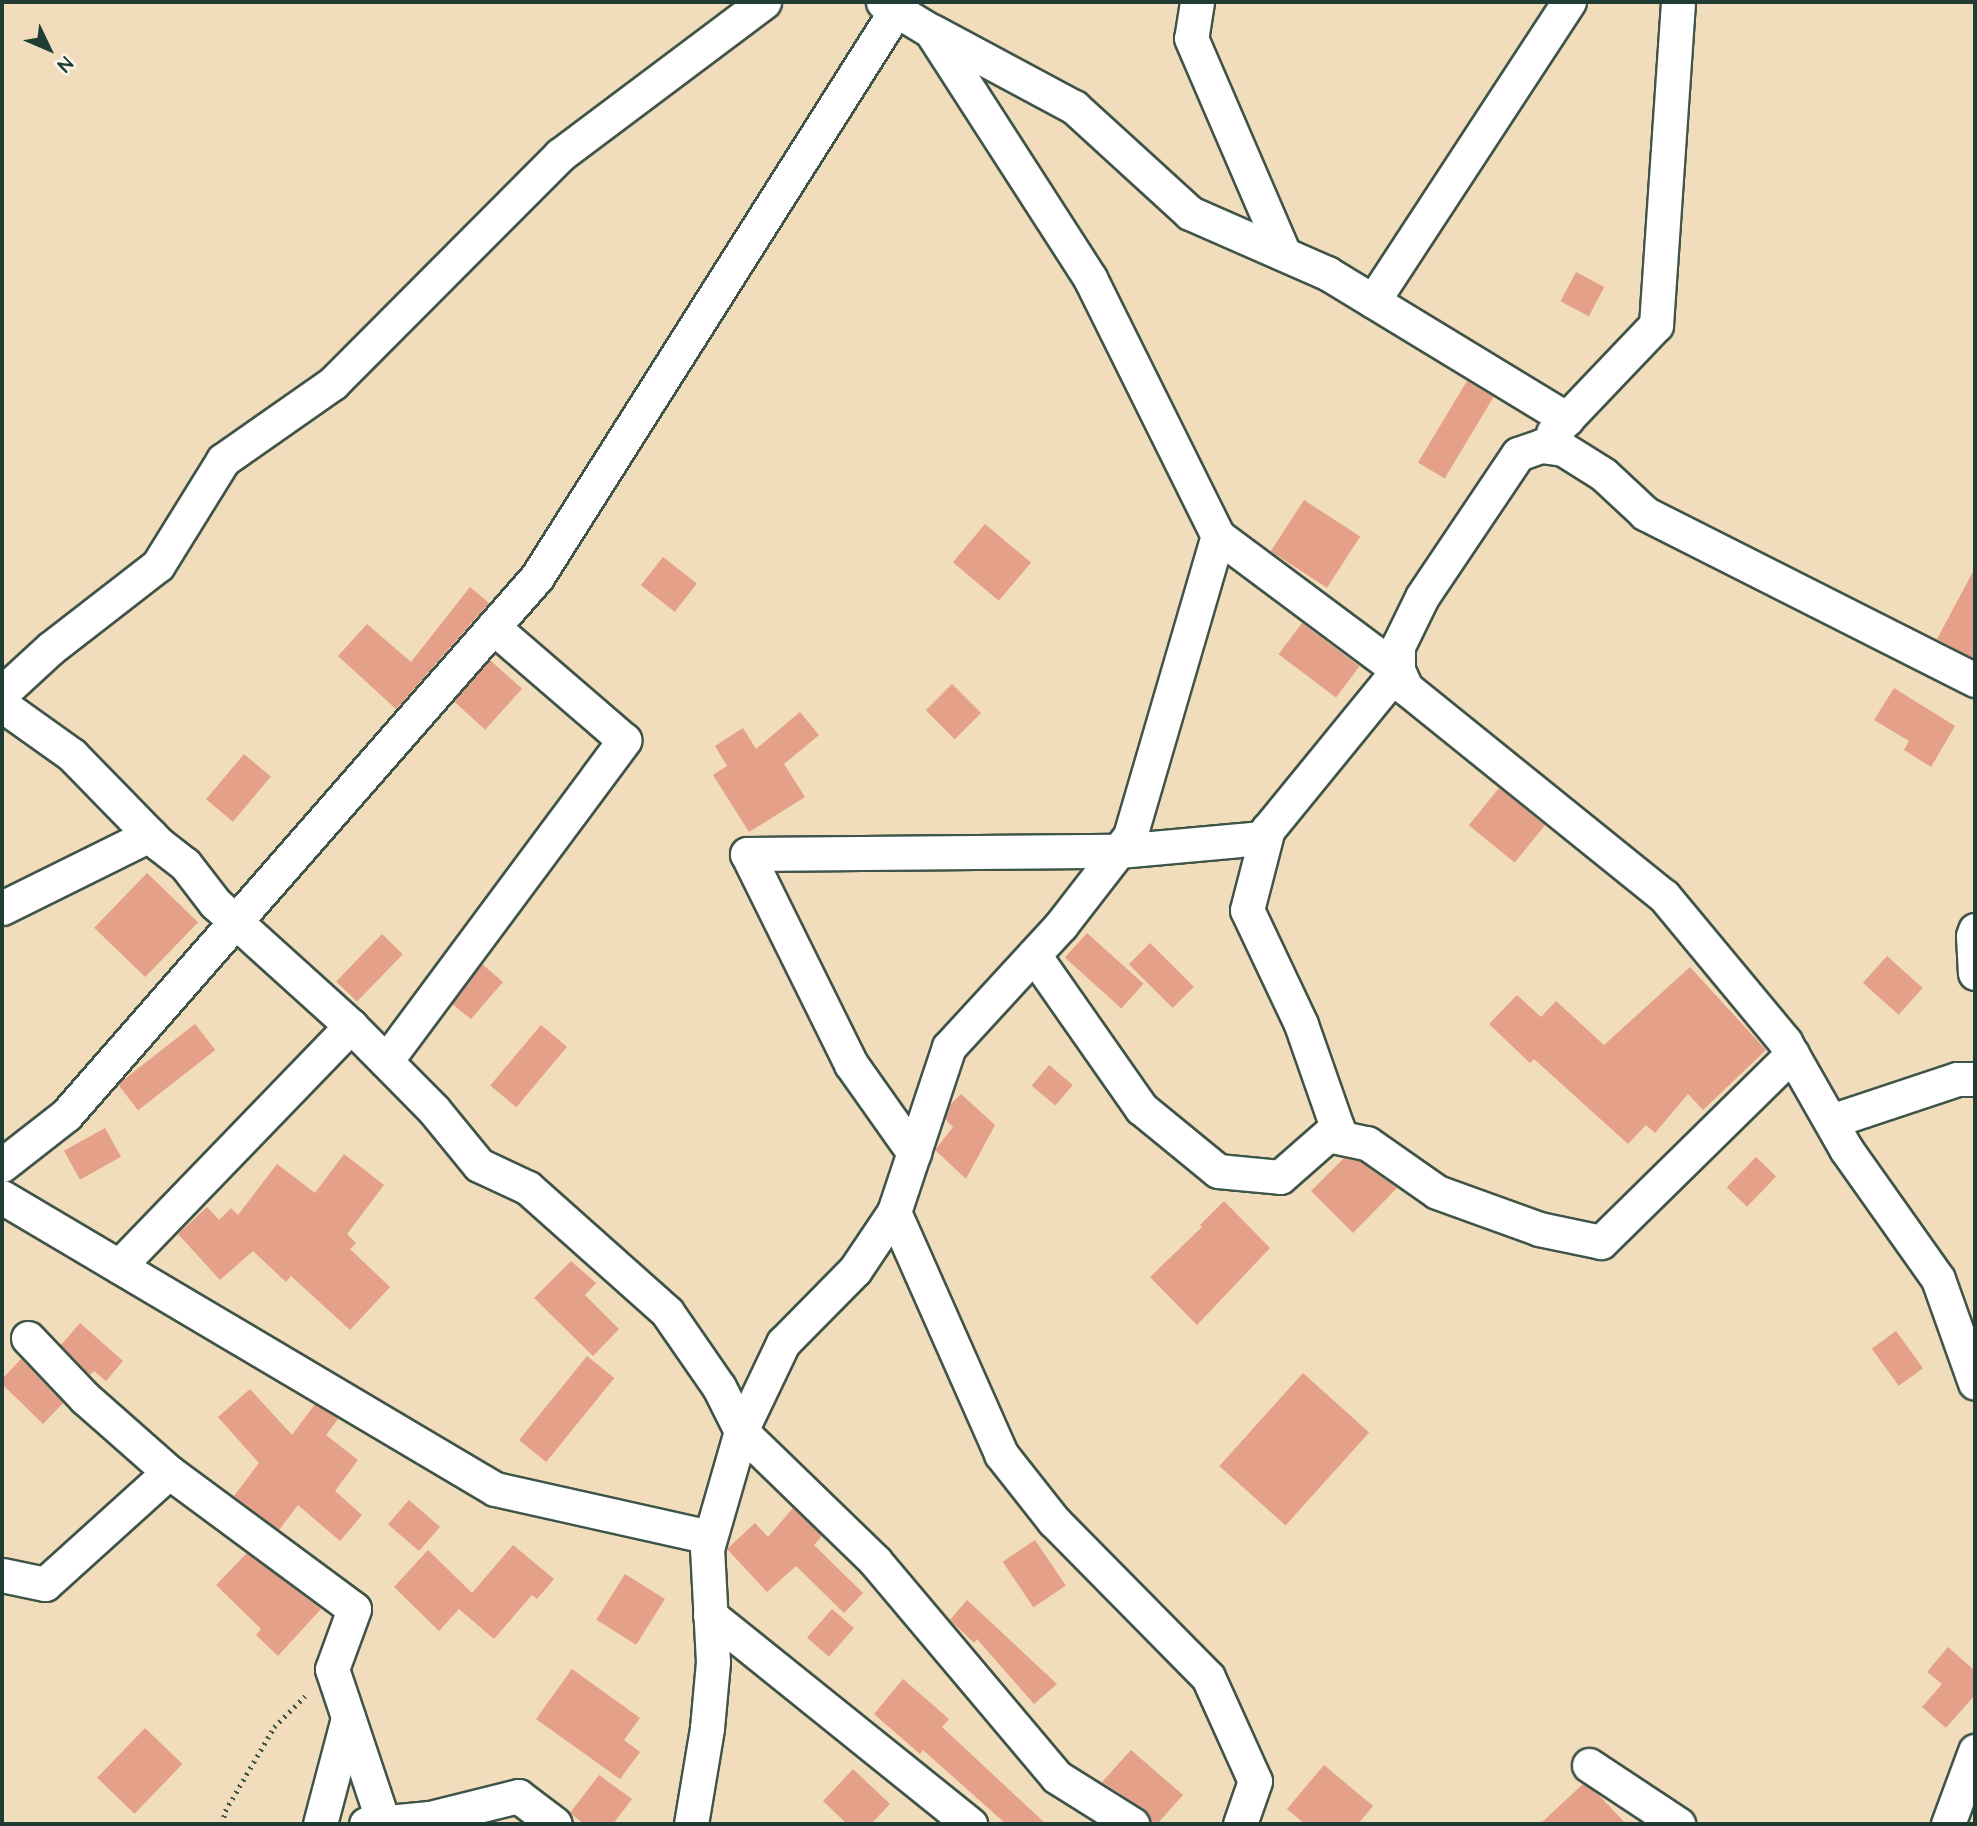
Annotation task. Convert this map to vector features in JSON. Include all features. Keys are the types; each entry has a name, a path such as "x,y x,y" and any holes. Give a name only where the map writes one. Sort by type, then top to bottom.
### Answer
{"street":[{"path":"2,693 51,649 158,565 223,460 333,383 560,155 764,2"},
{"path":"1197,2 1191,38 1284,254"},
{"path":"1373,301 1569,2"},
{"path":"1678,2 1656,325 1541,446 1518,454 1422,597 1398,646 1398,670 1406,688 1424,705 1664,896 1785,1042 1846,1149 1938,1279 1975,1383"},
{"path":"2,1165 66,1115 537,577 893,4 931,31 1074,107 1190,213 1327,273 1567,419"},
{"path":"931,31 1090,278 1218,536 1398,670"},
{"path":"1541,446 1563,449 1603,474 1645,513 1975,680"},
{"path":"691,1824 707,1728 713,1662 707,1549 741,1431 783,1343 855,1270 894,1212 949,1046 1034,955 1130,836 1218,536"},
{"path":"386,1061 624,740 493,627"},
{"path":"914,1153 850,1064 747,854 1119,851 1261,838 1398,670"},
{"path":"2,705 72,755 150,835 185,864 235,922 386,1061 434,1110 479,1165 528,1188 667,1312 719,1387 741,1431 875,1561 1057,1777 1132,1824"},
{"path":"1034,955 1141,1108 1218,1171 1280,1177 1336,1127 1301,1024 1247,910 1268,829"},
{"path":"2,908 150,835"},
{"path":"1975,930 1975,974"},
{"path":"119,1266 351,1026"},
{"path":"1328,1135 1367,1143 1437,1192 1539,1229 1601,1242 1792,1054"},
{"path":"1831,1121 1957,1079 1975,1079"},
{"path":"2,1196 495,1489 710,1537"},
{"path":"894,1212 1001,1454 1054,1521 1208,1677 1255,1781 1240,1824"},
{"path":"28,1338 85,1398 169,1472 355,1609 332,1669 378,1824 430,1818 518,1796 555,1824"},
{"path":"2,1575 45,1584 169,1472"},
{"path":"710,1615 970,1824"},
{"path":"320,1824 348,1718"},
{"path":"1948,1824 1975,1751"},
{"path":"1589,1765 1678,1824"}],"path":[{"path":"222,1824 225,1811 274,1727 332,1669"}],"building":[{"path":"1576,272 1604,287 1589,316 1561,301"},
{"path":"1467,381 1494,397 1445,478 1418,462"},
{"path":"1304,500 1360,536 1327,588 1271,551"},
{"path":"985,524 1031,563 999,601 953,562"},
{"path":"663,557 697,583 675,612 641,585"},
{"path":"1975,568 1975,659 1937,639"},
{"path":"470,587 489,603 396,709 338,656 367,624 411,662"},
{"path":"1302,623 1360,666 1336,697 1279,654"},
{"path":"490,660 522,689 485,730 453,701"},
{"path":"952,684 981,713 955,739 926,710"},
{"path":"1894,688 1955,726 1931,767 1904,750 1909,741 1874,720"},
{"path":"800,712 819,735 784,764 805,797 749,832 713,775 727,766 715,746 743,728 756,749"},
{"path":"244,754 271,776 233,822 206,799"},
{"path":"1499,788 1545,825 1515,862 1469,825"},
{"path":"147,873 198,922 145,977 94,928"},
{"path":"1087,933 1143,984 1121,1008 1065,958"},
{"path":"382,934 403,954 357,1002 336,981"},
{"path":"1150,943 1194,987 1173,1008 1129,964"},
{"path":"1887,956 1923,988 1899,1015 1863,983"},
{"path":"482,964 503,982 471,1019 452,1004"},
{"path":"1690,967 1766,1050 1703,1110 1688,1094 1655,1133 1646,1125 1628,1144 1534,1059 1530,1063 1489,1024 1517,995 1541,1017 1556,1001 1604,1045"},
{"path":"195,1024 215,1050 138,1110 118,1084"},
{"path":"541,1025 567,1047 516,1107 490,1086"},
{"path":"1049,1065 1073,1085 1055,1106 1032,1086"},
{"path":"961,1094 995,1125 966,1179 935,1150 953,1127 945,1119 950,1105"},
{"path":"105,1128 121,1157 80,1180 64,1151"},
{"path":"344,1154 384,1185 347,1234 356,1243 350,1249 390,1287 350,1330 291,1276 286,1282 253,1251 220,1280 178,1234 207,1207 219,1220 231,1208 238,1215 277,1164 315,1193"},
{"path":"1756,1157 1776,1176 1747,1207 1727,1187"},
{"path":"1344,1158 1359,1161 1397,1188 1353,1233 1311,1191"},
{"path":"1224,1201 1270,1248 1197,1325 1150,1277 1202,1227 1200,1225"},
{"path":"571,1261 596,1283 585,1295 619,1329 593,1356 534,1298"},
{"path":"80,1323 123,1361 106,1381 94,1371 90,1375 61,1345"},
{"path":"1896,1331 1923,1368 1899,1386 1872,1349"},
{"path":"587,1356 614,1378 546,1462 519,1440"},
{"path":"21,1359 63,1403 43,1424 2,1384 2,1379"},
{"path":"1303,1373 1369,1433 1285,1525 1219,1466"},
{"path":"250,1389 292,1435 315,1404 338,1419 326,1435 358,1460 335,1491 362,1515 340,1541 298,1505 279,1530 234,1496 259,1463 218,1417"},
{"path":"409,1500 440,1527 419,1551 388,1524"},
{"path":"793,1508 822,1536 814,1545 863,1593 844,1613 796,1566 767,1592 727,1549 755,1523 768,1537"},
{"path":"1035,1540 1066,1586 1033,1607 1003,1562"},
{"path":"513,1545 554,1579 537,1599 532,1595 494,1639 459,1609 439,1631 394,1587 428,1550 472,1593"},
{"path":"247,1553 321,1609 278,1656 256,1635 261,1629 216,1585"},
{"path":"625,1574 665,1599 636,1645 596,1620"},
{"path":"967,1600 1057,1684 1034,1704 977,1639 974,1643 950,1620"},
{"path":"832,1609 854,1628 829,1657 807,1638"},
{"path":"1948,1647 1975,1671 1975,1695 1946,1728 1922,1707 1942,1684 1927,1672"},
{"path":"572,1669 640,1718 624,1740 640,1752 620,1779 536,1719"},
{"path":"903,1679 949,1719 942,1727 1046,1824 1006,1824 923,1750 920,1754 874,1714"},
{"path":"145,1728 182,1764 134,1814 97,1778"},
{"path":"1131,1750 1183,1795 1157,1824 1151,1824 1142,1808 1102,1782"},
{"path":"1324,1765 1373,1806 1358,1824 1305,1824 1287,1809"},
{"path":"853,1769 890,1804 871,1824 847,1824 823,1801"},
{"path":"599,1775 632,1799 613,1824 584,1824 570,1813"},
{"path":"1583,1784 1597,1793 1626,1824 1540,1824"}]}
